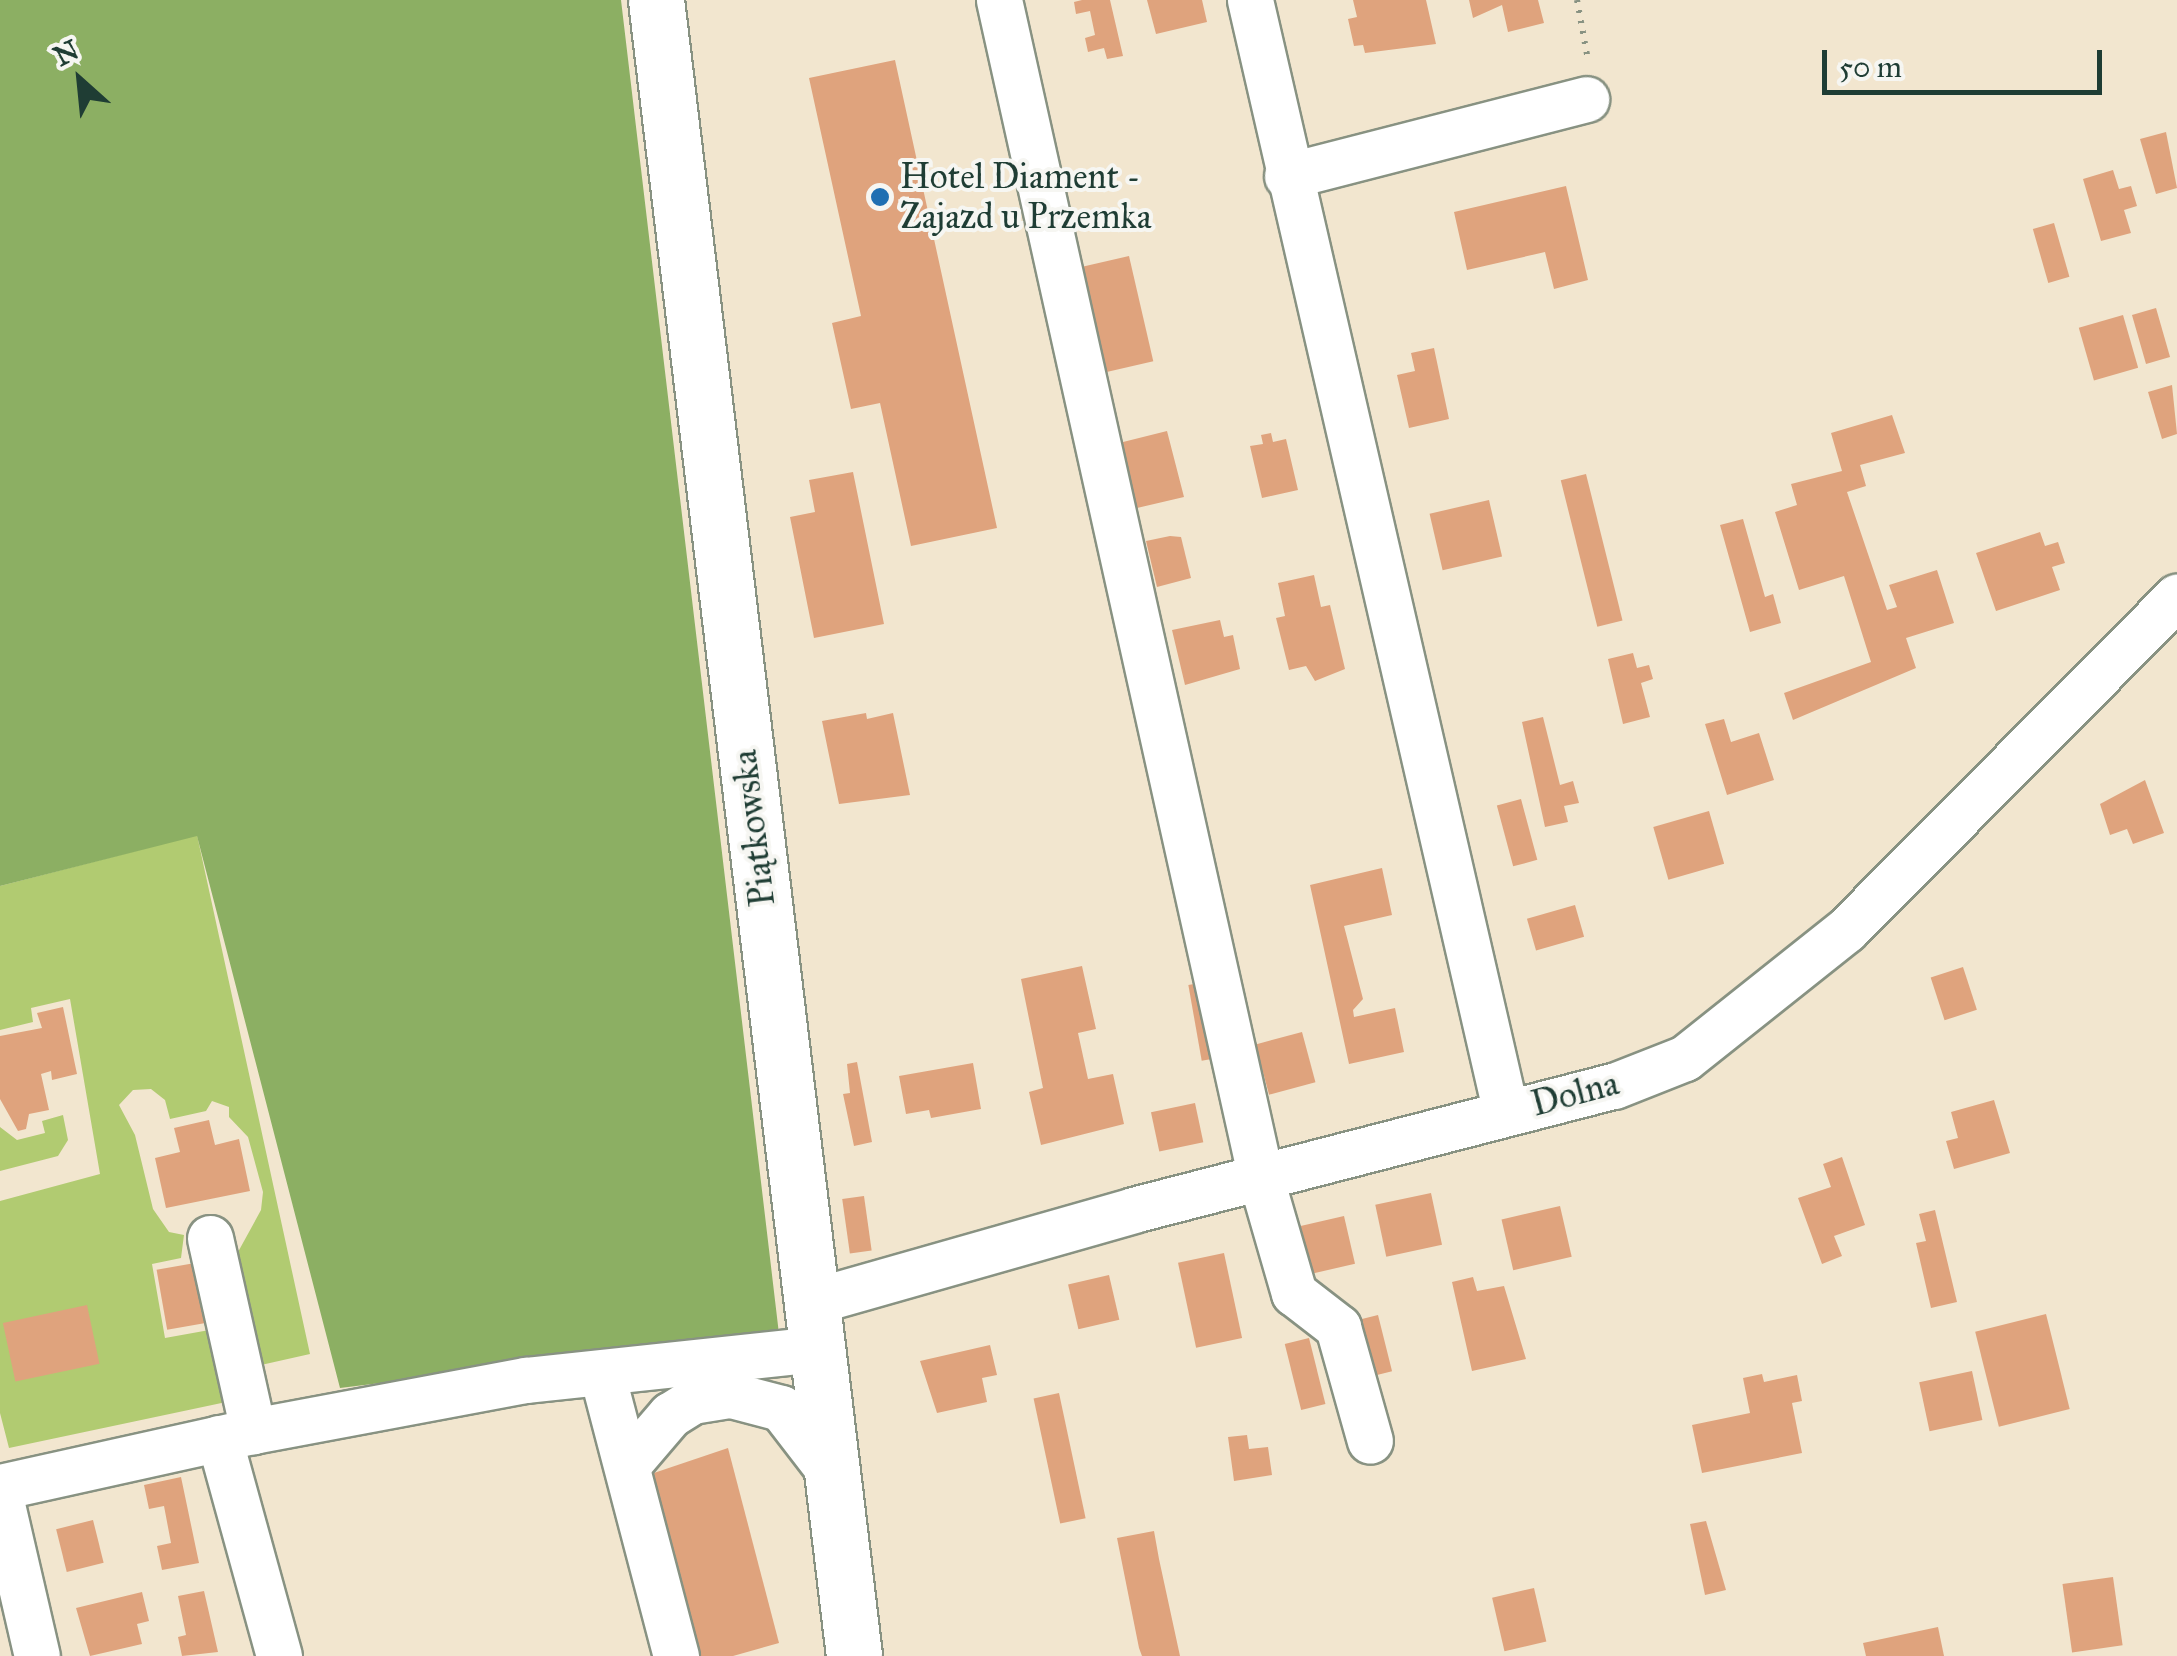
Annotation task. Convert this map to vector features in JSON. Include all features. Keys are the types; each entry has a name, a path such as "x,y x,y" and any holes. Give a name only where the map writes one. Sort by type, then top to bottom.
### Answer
{"main road":[{"name":"Piątkowska","path":"656,0 807,1360 831,1472 854,1656"}],"street":[{"path":"999,0 1261,1179 1294,1293 1338,1328 1370,1441"},
{"path":"1250,0 1287,176 1506,1113"},
{"path":"1287,176 1586,100"},
{"name":"Dolna","path":"0,1488 236,1434 526,1380 807,1360 1261,1179 1614,1086 1685,1058 1846,930 2177,597"},
{"path":"210,1238 236,1434 279,1656"},
{"path":"628,1464 644,1438 692,1401 731,1395 807,1360"},
{"path":"602,1374 676,1656"},
{"path":"0,1496 37,1656"}],"path":[{"path":"1576,0 1593,84 1586,100"}],"green space":[{"path":"0,0 621,0 779,1334 340,1388 197,836 0,886"},
{"path":"197,835 310,1354 261,1365 238,1252 261,1210 263,1192 248,1137 229,1117 229,1107 212,1101 206,1111 170,1119 165,1100 151,1089 133,1090 119,1105 135,1135 153,1209 169,1232 184,1235 181,1258 152,1264 165,1338 215,1329 231,1401 9,1448 0,1413 0,1201 100,1174 70,999 31,1008 33,1022 0,1030 0,886"},
{"path":"63,1115 68,1140 58,1156 0,1171 0,1127 17,1140 45,1133 42,1121"}],"building":[{"path":"1110,0 1123,56 1107,59 1104,48 1088,52 1085,38 1095,35 1090,11 1076,14 1074,2"},
{"path":"1147,0 1202,0 1207,22 1156,34"},
{"path":"1353,0 1426,0 1436,44 1365,53 1363,45 1354,46 1348,19 1357,17"},
{"path":"1469,0 1538,0 1544,23 1508,32 1502,5 1473,18"},
{"name":"Hotel Diament - Zajazd u Przemka","path":"895,60 997,528 911,546 880,403 851,409 832,323 861,316 809,78"},
{"path":"2166,132 2177,188 2156,194 2140,139"},
{"path":"2113,170 2119,189 2131,186 2137,206 2124,210 2131,233 2101,241 2083,179"},
{"path":"1566,186 1588,280 1554,289 1545,252 1467,270 1454,212"},
{"path":"2054,223 2069,277 2048,283 2033,229"},
{"path":"1129,256 1153,361 1106,372 1081,267"},
{"path":"2156,308 2170,357 2146,364 2132,315"},
{"path":"2123,315 2138,368 2094,381 2079,328"},
{"path":"1434,348 1449,419 1409,428 1397,375 1415,371 1411,353"},
{"path":"2172,385 2177,434 2162,439 2148,392"},
{"path":"1892,415 1905,453 1860,465 1866,486 1847,492 1887,610 1897,607 1889,585 1937,570 1954,623 1906,638 1916,668 1793,720 1784,693 1871,662 1844,576 1799,590 1775,512 1797,505 1791,484 1842,471 1831,433"},
{"path":"1167,431 1184,497 1137,508 1133,492 1122,494 1119,443"},
{"path":"1271,433 1273,442 1286,439 1298,490 1262,498 1250,446 1263,444 1261,435"},
{"path":"853,472 884,624 814,638 790,517 815,512 809,480"},
{"path":"1586,474 1623,621 1597,627 1561,480"},
{"path":"1489,500 1502,557 1443,570 1430,514"},
{"path":"1743,519 1765,597 1773,594 1781,623 1750,632 1720,525"},
{"path":"2040,532 2045,546 2058,542 2065,563 2052,567 2060,590 1996,611 1976,553"},
{"path":"1181,537 1191,578 1157,587 1146,541"},
{"path":"1314,575 1321,607 1330,605 1345,669 1315,681 1306,666 1289,670 1276,618 1285,616 1278,583"},
{"path":"1220,620 1224,637 1233,635 1240,669 1185,685 1172,630"},
{"path":"1633,653 1637,668 1649,665 1653,679 1641,683 1650,717 1623,724 1608,659"},
{"path":"866,713 867,719 893,713 910,795 839,804 822,721"},
{"path":"1543,717 1560,785 1573,781 1579,803 1564,806 1568,822 1545,827 1522,722"},
{"path":"1724,719 1731,742 1759,733 1774,780 1727,795 1705,724"},
{"path":"2145,780 2164,833 2133,844 2127,829 2110,835 2100,804"},
{"path":"1521,799 1537,860 1513,866 1497,805"},
{"path":"1709,811 1724,864 1668,880 1653,827"},
{"path":"1382,868 1392,915 1344,926 1363,999 1353,1010 1354,1017 1395,1008 1404,1052 1349,1064 1310,885"},
{"path":"1575,905 1584,937 1536,951 1527,919"},
{"path":"1082,966 1096,1029 1078,1033 1088,1079 1113,1074 1124,1124 1041,1145 1029,1092 1043,1088 1021,979"},
{"path":"1963,967 1977,1010 1945,1020 1931,978"},
{"path":"1211,981 1224,1057 1202,1061 1188,985"},
{"path":"63,1007 77,1074 52,1080 51,1071 41,1074 49,1110 29,1114 26,1129 18,1131 0,1099 0,1036 42,1028 37,1013"},
{"path":"1302,1032 1315,1082 1269,1095 1256,1044"},
{"path":"857,1062 872,1142 854,1146 843,1094 850,1093 847,1064"},
{"path":"973,1063 981,1109 931,1118 929,1110 906,1114 899,1076"},
{"path":"1994,1100 2010,1153 1954,1169 1946,1141 1958,1138 1951,1112"},
{"path":"1195,1103 1203,1142 1159,1151 1151,1112"},
{"path":"209,1120 215,1145 239,1139 250,1191 166,1208 155,1158 180,1152 174,1128"},
{"path":"1842,1157 1865,1225 1834,1236 1842,1256 1822,1264 1798,1198 1831,1187 1823,1164"},
{"path":"1431,1193 1442,1245 1386,1257 1375,1205"},
{"path":"864,1196 872,1250 850,1254 842,1199"},
{"path":"1560,1206 1572,1257 1513,1270 1502,1219"},
{"path":"1935,1210 1957,1302 1931,1308 1916,1243 1926,1241 1919,1214"},
{"path":"1344,1216 1355,1264 1298,1277 1287,1229"},
{"path":"1224,1253 1242,1338 1196,1348 1178,1263"},
{"path":"195,1263 206,1323 167,1330 157,1270"},
{"path":"1109,1275 1119,1320 1078,1329 1068,1284"},
{"path":"1473,1277 1477,1291 1504,1286 1526,1359 1472,1371 1452,1282"},
{"path":"87,1305 99,1364 15,1382 3,1323"},
{"path":"2046,1314 2070,1409 1999,1427 1975,1332"},
{"path":"1378,1315 1392,1371 1364,1378 1350,1322"},
{"path":"1309,1338 1325,1404 1301,1410 1285,1344"},
{"path":"990,1345 997,1375 982,1378 987,1402 937,1413 920,1361"},
{"path":"1972,1371 1982,1420 1930,1431 1919,1382"},
{"path":"1762,1374 1764,1382 1797,1375 1802,1401 1792,1403 1802,1453 1702,1473 1692,1425 1750,1413 1743,1378"},
{"path":"1059,1393 1086,1518 1060,1524 1034,1398"},
{"path":"1247,1435 1249,1449 1268,1447 1272,1475 1234,1481 1228,1437"},
{"path":"728,1448 779,1643 733,1656 701,1656 645,1476"},
{"path":"181,1477 199,1563 162,1570 157,1546 171,1543 164,1506 149,1509 144,1485"},
{"path":"93,1520 104,1563 67,1572 56,1529"},
{"path":"1706,1521 1726,1590 1705,1595 1690,1524"},
{"path":"1154,1531 1180,1656 1142,1656 1139,1648 1117,1538"},
{"path":"2113,1577 2123,1645 2072,1652 2062,1584"},
{"path":"1534,1588 1546,1642 1504,1651 1492,1598"},
{"path":"204,1591 218,1652 182,1656 178,1637 186,1635 178,1596"},
{"path":"142,1592 149,1621 137,1624 142,1644 90,1656 76,1608"},
{"path":"1938,1627 1944,1656 1866,1656 1863,1643"}],"place":[{"name":"Hotel Diament - Zajazd u Przemka","path":"880,197"}]}
